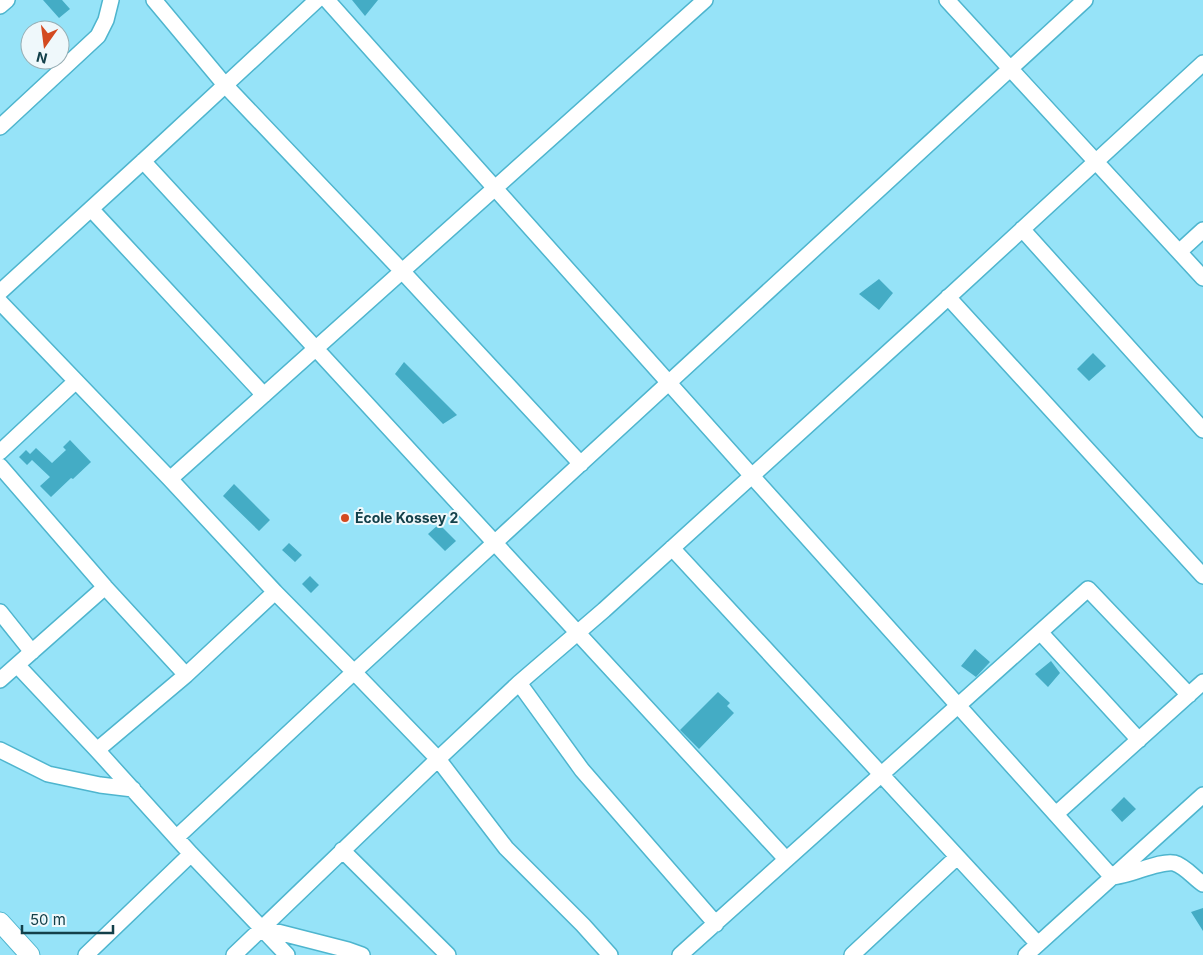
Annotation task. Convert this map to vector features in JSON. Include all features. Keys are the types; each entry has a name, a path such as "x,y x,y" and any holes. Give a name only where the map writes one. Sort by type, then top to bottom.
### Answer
{"main road":[{"path":"0,922 30,955"}],"street":[{"path":"0,6 7,0"},
{"path":"0,127 98,36 106,20 110,0"},
{"path":"154,0 225,85 402,271 581,464"},
{"path":"0,292 317,0"},
{"path":"328,0 1112,877"},
{"path":"170,479 705,0"},
{"path":"946,0 1203,278"},
{"path":"177,837 1085,0"},
{"path":"234,955 519,683 578,633 752,476 1203,63"},
{"path":"143,161 786,859"},
{"path":"90,209 264,395"},
{"path":"1022,229 1203,430"},
{"path":"1179,252 1203,230"},
{"path":"948,297 1203,576"},
{"path":"0,302 170,479 275,592 438,759 506,848 583,925 610,955"},
{"path":"0,452 76,381"},
{"path":"0,466 105,587 186,675"},
{"path":"672,548 1038,944"},
{"path":"0,680 105,587"},
{"path":"680,955 1088,589 1189,695"},
{"path":"97,750 186,675 275,592"},
{"path":"0,612 32,652"},
{"path":"1040,632 1139,740"},
{"path":"17,665 287,955"},
{"path":"1056,814 1203,682"},
{"path":"519,683 582,770 716,924"},
{"path":"0,750 48,774 133,789"},
{"path":"1026,955 1203,795"},
{"path":"342,850 448,955"},
{"path":"86,955 191,854"},
{"path":"852,955 957,857"},
{"path":"1112,877 1128,875 1162,863 1173,863 1181,866 1203,884"},
{"path":"262,928 362,955"}],"building":[{"path":"43,0 62,0 70,9 59,18"},
{"path":"352,0 378,0 365,16"},
{"path":"879,279 893,293 879,310 859,294"},
{"path":"1093,353 1106,366 1089,381 1077,369"},
{"path":"404,362 457,415 443,424 395,374"},
{"path":"70,440 91,462 51,497 40,486 50,477 32,460 27,465 19,457 26,450 30,454 36,448 52,463 66,450 63,447"},
{"path":"234,484 270,520 259,531 223,496"},
{"path":"439,524 456,541 445,551 428,534"},
{"path":"289,543 302,555 295,562 282,550"},
{"path":"310,576 319,585 311,593 302,584"},
{"path":"975,649 990,662 976,677 961,666"},
{"path":"1051,661 1060,673 1048,687 1035,674"},
{"path":"718,692 730,703 727,706 734,713 699,749 680,730"},
{"path":"1124,797 1136,809 1122,822 1111,810"},
{"path":"1203,908 1203,931 1191,912"}],"place":[{"name":"École Kossey 2","path":"345,518"}]}
